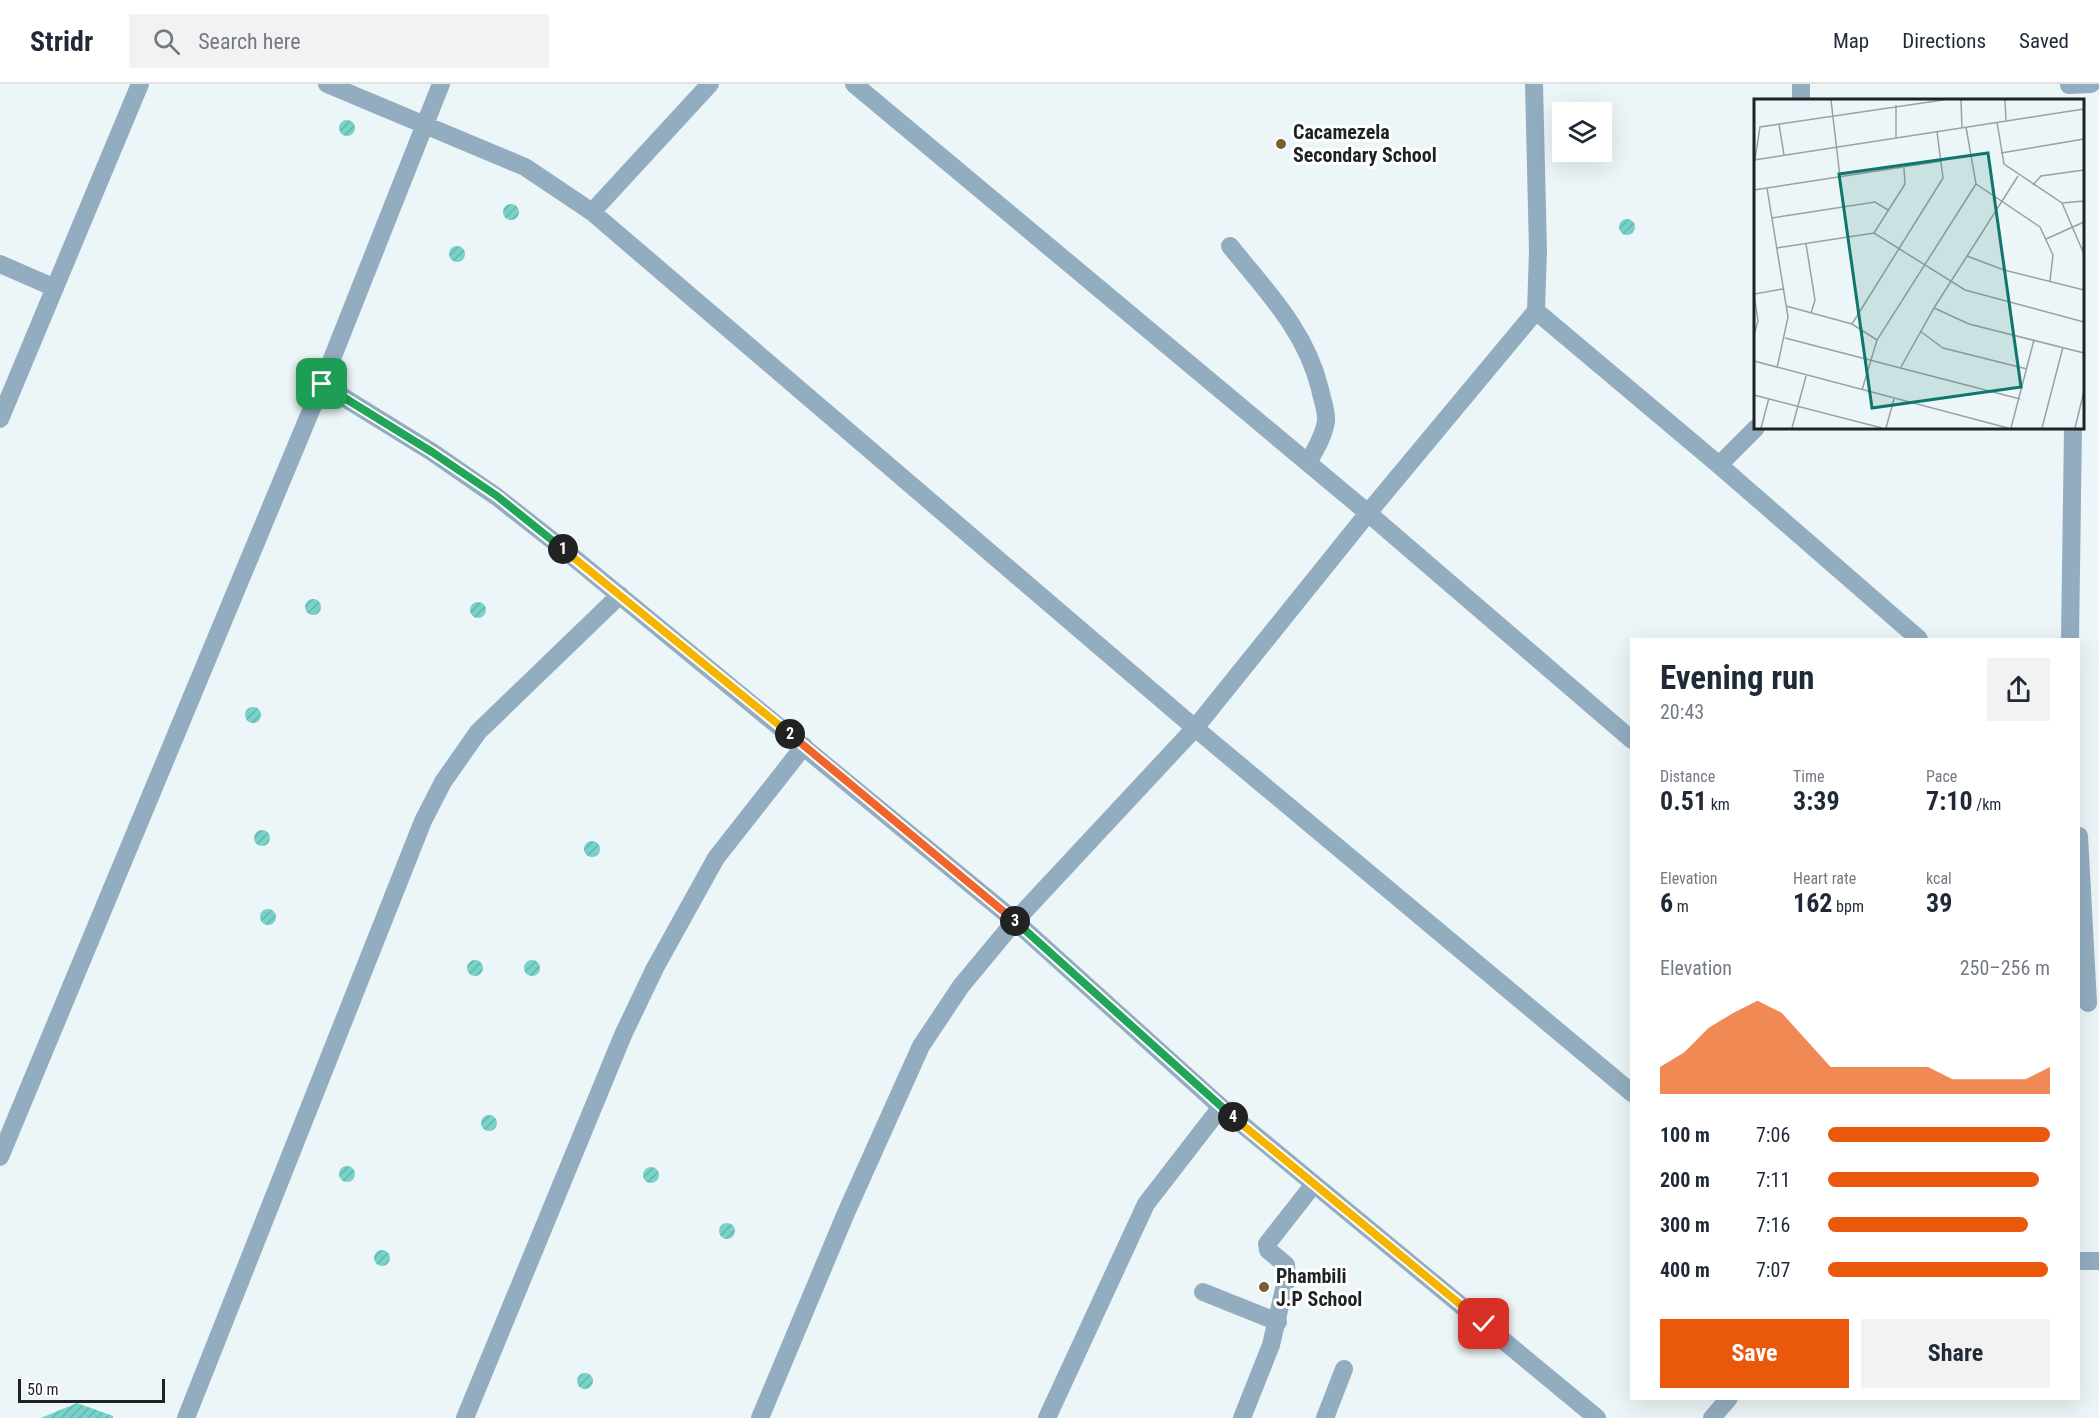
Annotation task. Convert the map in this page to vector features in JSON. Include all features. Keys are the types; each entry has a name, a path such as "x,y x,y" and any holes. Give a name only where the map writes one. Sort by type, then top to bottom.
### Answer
{"street":[{"path":"0,419 140,84"},
{"path":"327,84 525,167 592,212 1195,728 1630,1091"},
{"path":"0,1157 322,384 441,84"},
{"path":"592,212 710,84"},
{"path":"854,84 1368,513 1630,738"},
{"path":"760,1418 846,1212 921,1046 961,986 1015,921 1195,728 1368,513 1536,311 1538,251 1534,84"},
{"path":"1801,84 1802,99"},
{"path":"2069,90 2091,84"},
{"path":"1230,246 1291,321 1304,343 1317,376 1326,420 1318,444 1308,463"},
{"path":"0,264 55,288"},
{"path":"1536,311 1719,465 1918,638"},
{"path":"322,384 432,452 497,496 620,595 1015,921 1221,1107 1597,1418"},
{"path":"1719,465 1755,429"},
{"path":"2070,638 2073,429"},
{"path":"186,1418 423,821 443,782 478,732 620,595"},
{"path":"465,1418 618,1046 655,968 716,858 804,746"},
{"path":"2080,853 2089,1003"},
{"path":"1047,1418 1146,1204 1221,1107"},
{"path":"1242,1418 1278,1322 1287,1269 1268,1249 1267,1244 1314,1184"},
{"path":"2080,1262 2099,1261"},
{"path":"1203,1292 1278,1322"},
{"path":"1326,1418 1344,1369"},
{"path":"1712,1418 1727,1400"}],"building":[{"path":"344,120 350,120 355,128 353,134 344,136 339,131 339,125"},
{"path":"508,204 514,204 519,212 517,218 508,220 503,215 503,209"},
{"path":"1624,219 1630,219 1635,227 1633,233 1624,235 1619,230 1619,224"},
{"path":"454,246 460,246 465,254 463,260 454,262 449,257 449,251"},
{"path":"310,599 316,599 321,607 319,613 310,615 305,610 305,604"},
{"path":"475,602 481,602 486,610 484,616 475,618 470,613 470,607"},
{"path":"250,707 256,707 261,715 259,721 250,723 245,718 245,712"},
{"path":"259,830 265,830 270,838 268,844 259,846 254,841 254,835"},
{"path":"589,841 595,841 600,849 598,855 589,857 584,852 584,846"},
{"path":"265,909 271,909 276,917 274,923 265,925 260,920 260,914"},
{"path":"472,960 478,960 483,968 481,974 472,976 467,971 467,965"},
{"path":"529,960 535,960 540,968 538,974 529,976 524,971 524,965"},
{"path":"486,1115 492,1115 497,1123 495,1129 486,1131 481,1126 481,1120"},
{"path":"344,1166 350,1166 355,1174 353,1180 344,1182 339,1177 339,1171"},
{"path":"648,1167 654,1167 659,1175 657,1181 648,1183 643,1178 643,1172"},
{"path":"724,1223 730,1223 735,1231 733,1237 724,1239 719,1234 719,1228"},
{"path":"379,1250 385,1250 390,1258 388,1264 379,1266 374,1261 374,1255"},
{"path":"582,1373 588,1373 593,1381 591,1387 582,1389 577,1384 577,1378"},
{"path":"77,1403 113,1416 113,1418 41,1418"}],"place":[{"name":"Cacamezela Secondary School","path":"1281,144"},
{"name":"Phambili J.P School","path":"1264,1287"}],"route":[{"path":"322,384 432,452 497,496 562,548 1015,921 1221,1107 1484,1324"}]}
